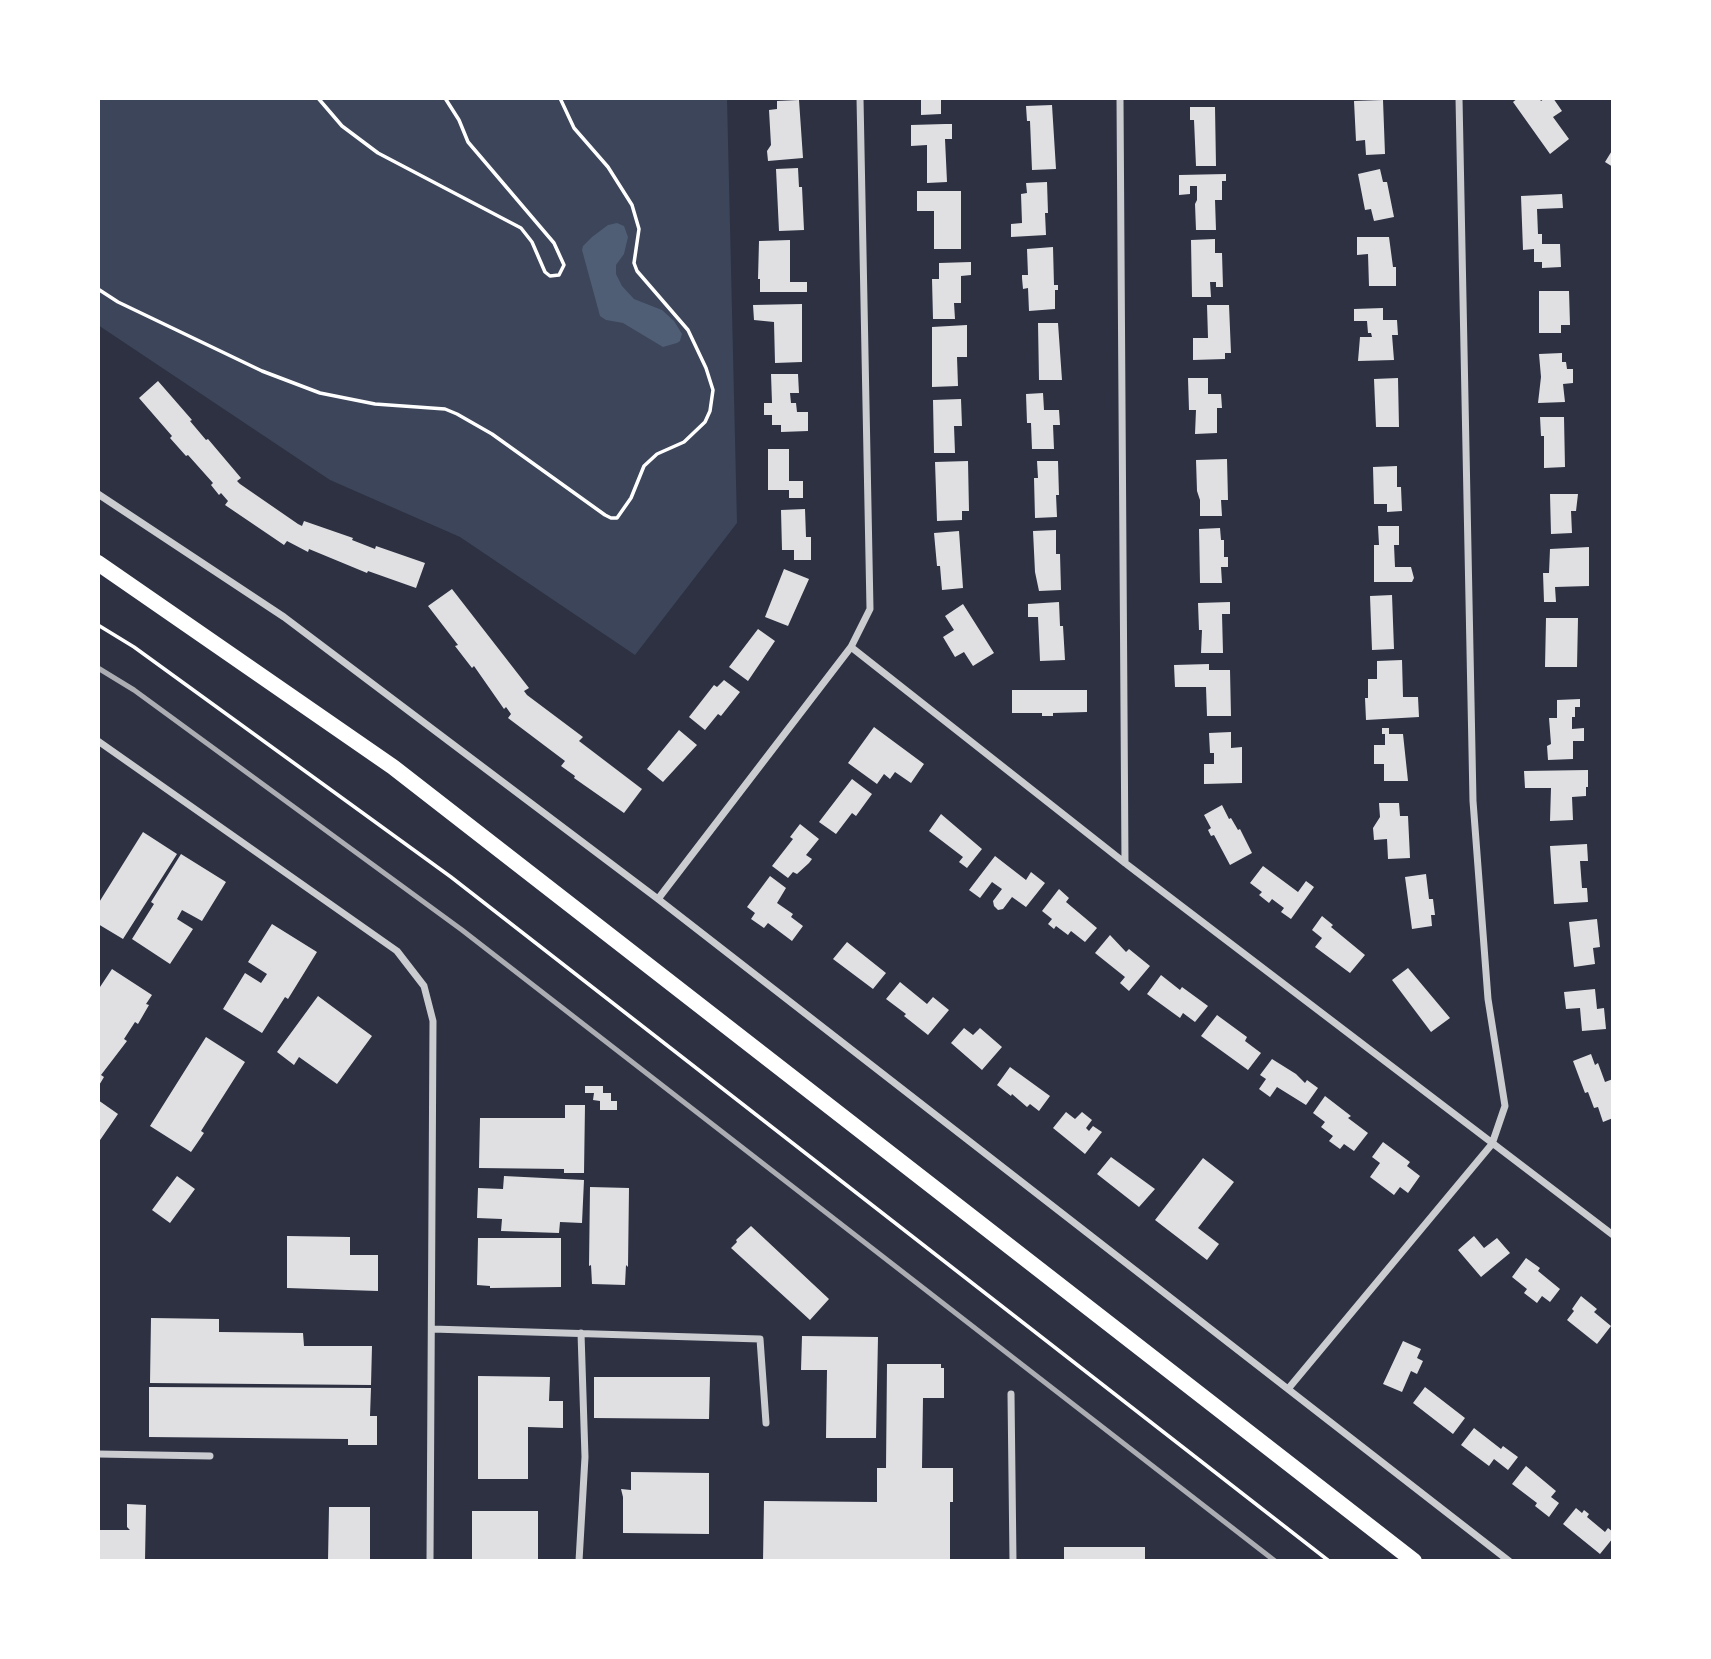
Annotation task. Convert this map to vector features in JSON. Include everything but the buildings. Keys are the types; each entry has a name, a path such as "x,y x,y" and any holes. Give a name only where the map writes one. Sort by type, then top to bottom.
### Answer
{"main road":[{"path":"98,563 393,767 1415,1561"}],"street":[{"path":"658,899 851,647 870,609 860,98"},
{"path":"1120,98 1125,863"},
{"path":"1288,1389 1492,1144 1505,1106 1488,999 1473,801 1459,98"},
{"path":"98,494 284,617 658,899 1509,1561"},
{"path":"851,647 1125,863 1613,1236"},
{"path":"98,741 397,951 424,986 433,1021 430,1561"},
{"path":"432,1329 760,1339 766,1423"},
{"path":"579,1561 585,1457 580,1333"},
{"path":"1011,1394 1013,1561"},
{"path":"98,1454 210,1456"}],"path":[{"path":"318,98 342,126 378,153 521,228 532,242 545,272 550,276 559,275 564,265 554,243 468,142 459,120 445,98"},
{"path":"98,289 118,302 262,371 320,393 375,404 445,409 457,414 492,435 611,519 617,517 632,498 644,466 657,454 684,442 705,422 710,411 713,390 688,330 637,271 634,263 639,229 632,205 608,167 574,128 560,98"},
{"path":"98,625 134,647 451,877 1329,1561"}],"shaded area":[{"path":"98,98 727,98 737,523 635,655 460,537 330,480 98,325"},
{"path":"617,223 624,226 628,237 624,254 616,265 616,274 622,286 634,299 662,310 674,321 682,334 677,343 663,347 623,323 600,316 582,250 592,237 608,225"}],"railway":[{"path":"98,668 134,690 462,930 1275,1561"}]}
